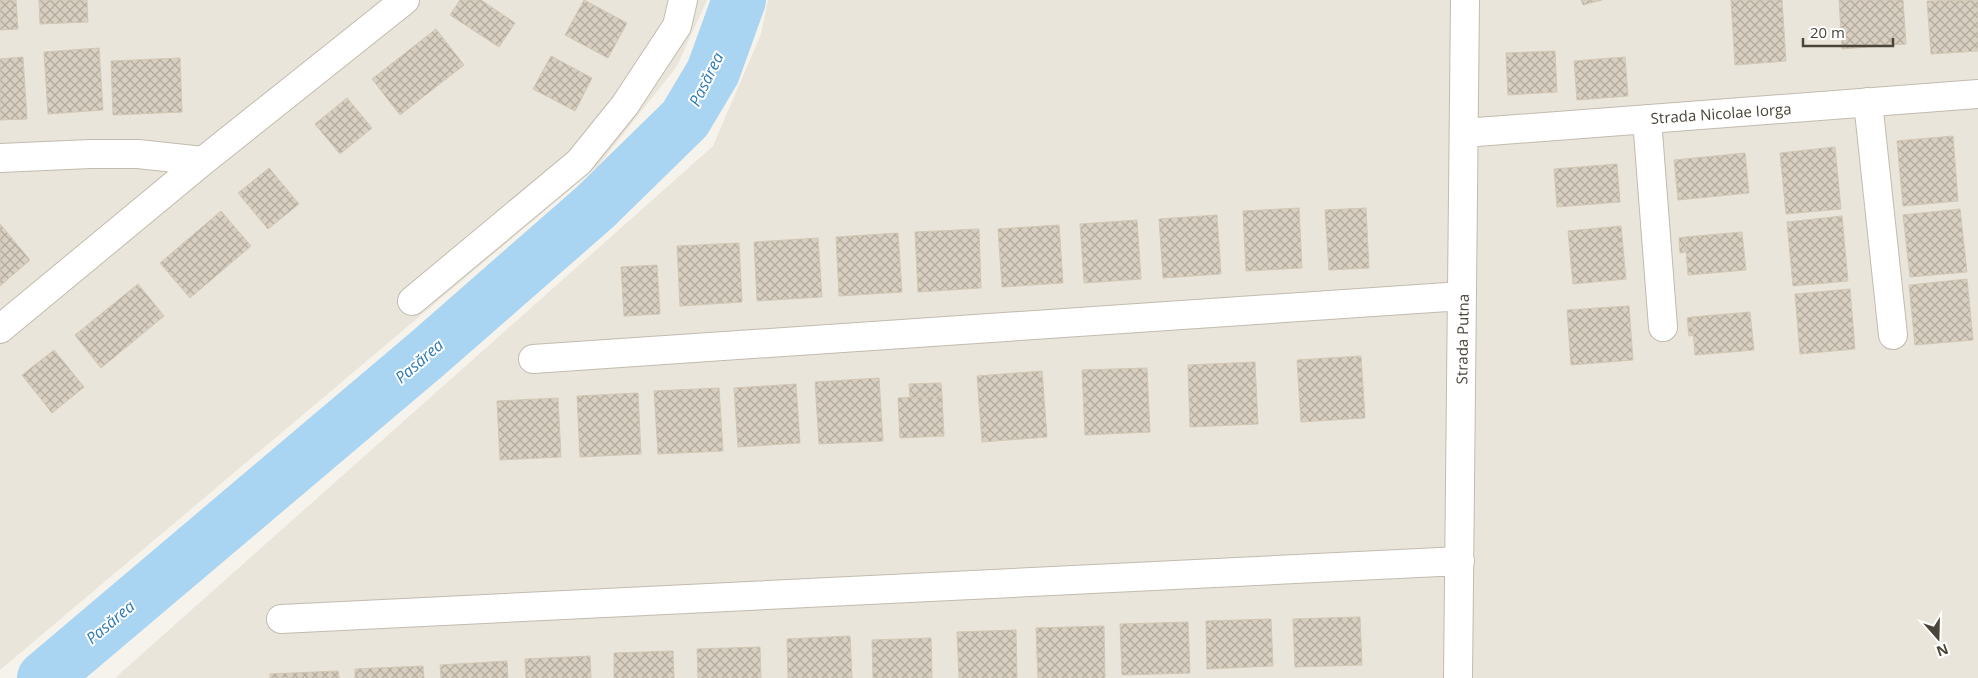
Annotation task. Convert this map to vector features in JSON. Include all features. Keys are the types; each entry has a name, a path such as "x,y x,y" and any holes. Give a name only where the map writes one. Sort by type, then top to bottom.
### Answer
{"street":[{"path":"0,329 203,161 405,0"},
{"path":"412,301 580,162 625,105 677,26 683,0"},
{"name":"Strada Putna","path":"1458,678 1465,0"},
{"name":"Strada Nicolae Iorga","path":"1464,133 1978,94"},
{"path":"1868,102 1893,335"},
{"path":"1647,119 1663,327"},
{"path":"0,158 138,154 203,161"},
{"path":"533,359 1462,296"},
{"path":"281,619 1460,561"}],"shaded area":[{"path":"0,0 707,0 677,66 598,166 0,670"},
{"path":"768,0 1978,0 1978,678 115,678 713,146 761,34"}],"building":[{"path":"0,0 16,0 18,29 0,30"},
{"path":"39,0 87,0 88,22 40,24"},
{"path":"460,0 481,0 515,23 499,47 450,15"},
{"path":"584,0 627,23 608,58 565,35"},
{"path":"1581,0 1602,0 1583,5"},
{"path":"1731,0 1782,0 1786,61 1735,65"},
{"path":"1839,0 1903,0 1906,44 1842,49"},
{"path":"1978,0 1978,51 1931,54 1927,1"},
{"path":"436,29 464,65 400,115 372,79"},
{"path":"99,48 103,110 48,114 44,52"},
{"path":"1555,51 1557,92 1508,95 1506,53"},
{"path":"551,56 592,78 575,111 533,89"},
{"path":"23,57 27,119 0,120 0,59"},
{"path":"1625,57 1628,96 1577,100 1574,61"},
{"path":"180,58 182,112 113,115 111,61"},
{"path":"347,98 372,128 340,154 315,124"},
{"path":"1953,136 1958,201 1903,206 1897,141"},
{"path":"1835,147 1841,209 1786,214 1780,153"},
{"path":"1745,153 1749,193 1678,200 1674,160"},
{"path":"1617,164 1620,202 1557,207 1554,169"},
{"path":"269,168 299,204 268,229 238,193"},
{"path":"1299,208 1302,268 1246,271 1243,211"},
{"path":"1366,208 1369,268 1329,270 1325,210"},
{"path":"1960,209 1967,272 1910,277 1903,215"},
{"path":"221,211 251,246 190,298 160,263"},
{"path":"1217,215 1221,274 1163,278 1159,219"},
{"path":"1842,216 1848,281 1793,286 1787,222"},
{"path":"1137,220 1141,279 1084,283 1080,224"},
{"path":"0,224 30,260 0,286"},
{"path":"1059,225 1063,283 1002,287 998,229"},
{"path":"1621,226 1626,279 1573,284 1568,231"},
{"path":"979,229 981,288 918,292 915,232"},
{"path":"1742,232 1746,270 1688,275 1685,237"},
{"path":"898,233 902,292 839,296 836,237"},
{"path":"1685,237 1686,252 1680,253 1679,238"},
{"path":"818,238 822,297 757,301 754,242"},
{"path":"739,243 742,302 680,306 677,246"},
{"path":"657,265 660,314 624,316 621,267"},
{"path":"1967,279 1973,340 1915,345 1909,285"},
{"path":"138,284 164,316 101,368 75,335"},
{"path":"1850,289 1855,349 1800,354 1795,294"},
{"path":"1629,306 1633,360 1571,365 1567,310"},
{"path":"1750,312 1754,350 1695,355 1692,317"},
{"path":"1692,317 1694,335 1689,336 1687,318"},
{"path":"54,350 84,387 52,413 22,375"},
{"path":"1361,356 1365,418 1301,422 1297,360"},
{"path":"1255,362 1258,424 1190,427 1188,365"},
{"path":"1147,368 1150,432 1085,435 1082,370"},
{"path":"1042,371 1047,437 982,442 977,376"},
{"path":"879,378 883,441 819,444 815,382"},
{"path":"941,383 942,396 910,398 909,384"},
{"path":"796,384 800,443 738,447 734,388"},
{"path":"719,388 723,451 658,454 654,391"},
{"path":"638,393 641,454 580,457 577,396"},
{"path":"942,396 944,436 900,438 898,398"},
{"path":"558,398 561,457 500,460 497,401"},
{"path":"1360,617 1362,665 1295,667 1293,619"},
{"path":"1271,619 1273,666 1207,669 1206,621"},
{"path":"1188,622 1190,673 1122,675 1120,624"},
{"path":"1104,626 1105,678 1038,678 1036,628"},
{"path":"1016,630 1017,678 959,678 957,632"},
{"path":"850,636 852,678 788,678 787,639"},
{"path":"931,638 932,678 873,678 872,640"},
{"path":"760,647 761,678 698,678 697,649"},
{"path":"673,651 674,678 614,678 614,653"},
{"path":"590,656 591,678 526,678 525,659"},
{"path":"507,661 508,678 441,678 440,665"},
{"path":"423,666 424,678 355,678 355,669"},
{"path":"338,671 339,678 270,678 270,674"}],"waterway":[{"name":"Pasărea","path":"44,678 427,354 595,207 685,119 713,72 739,0"}]}
